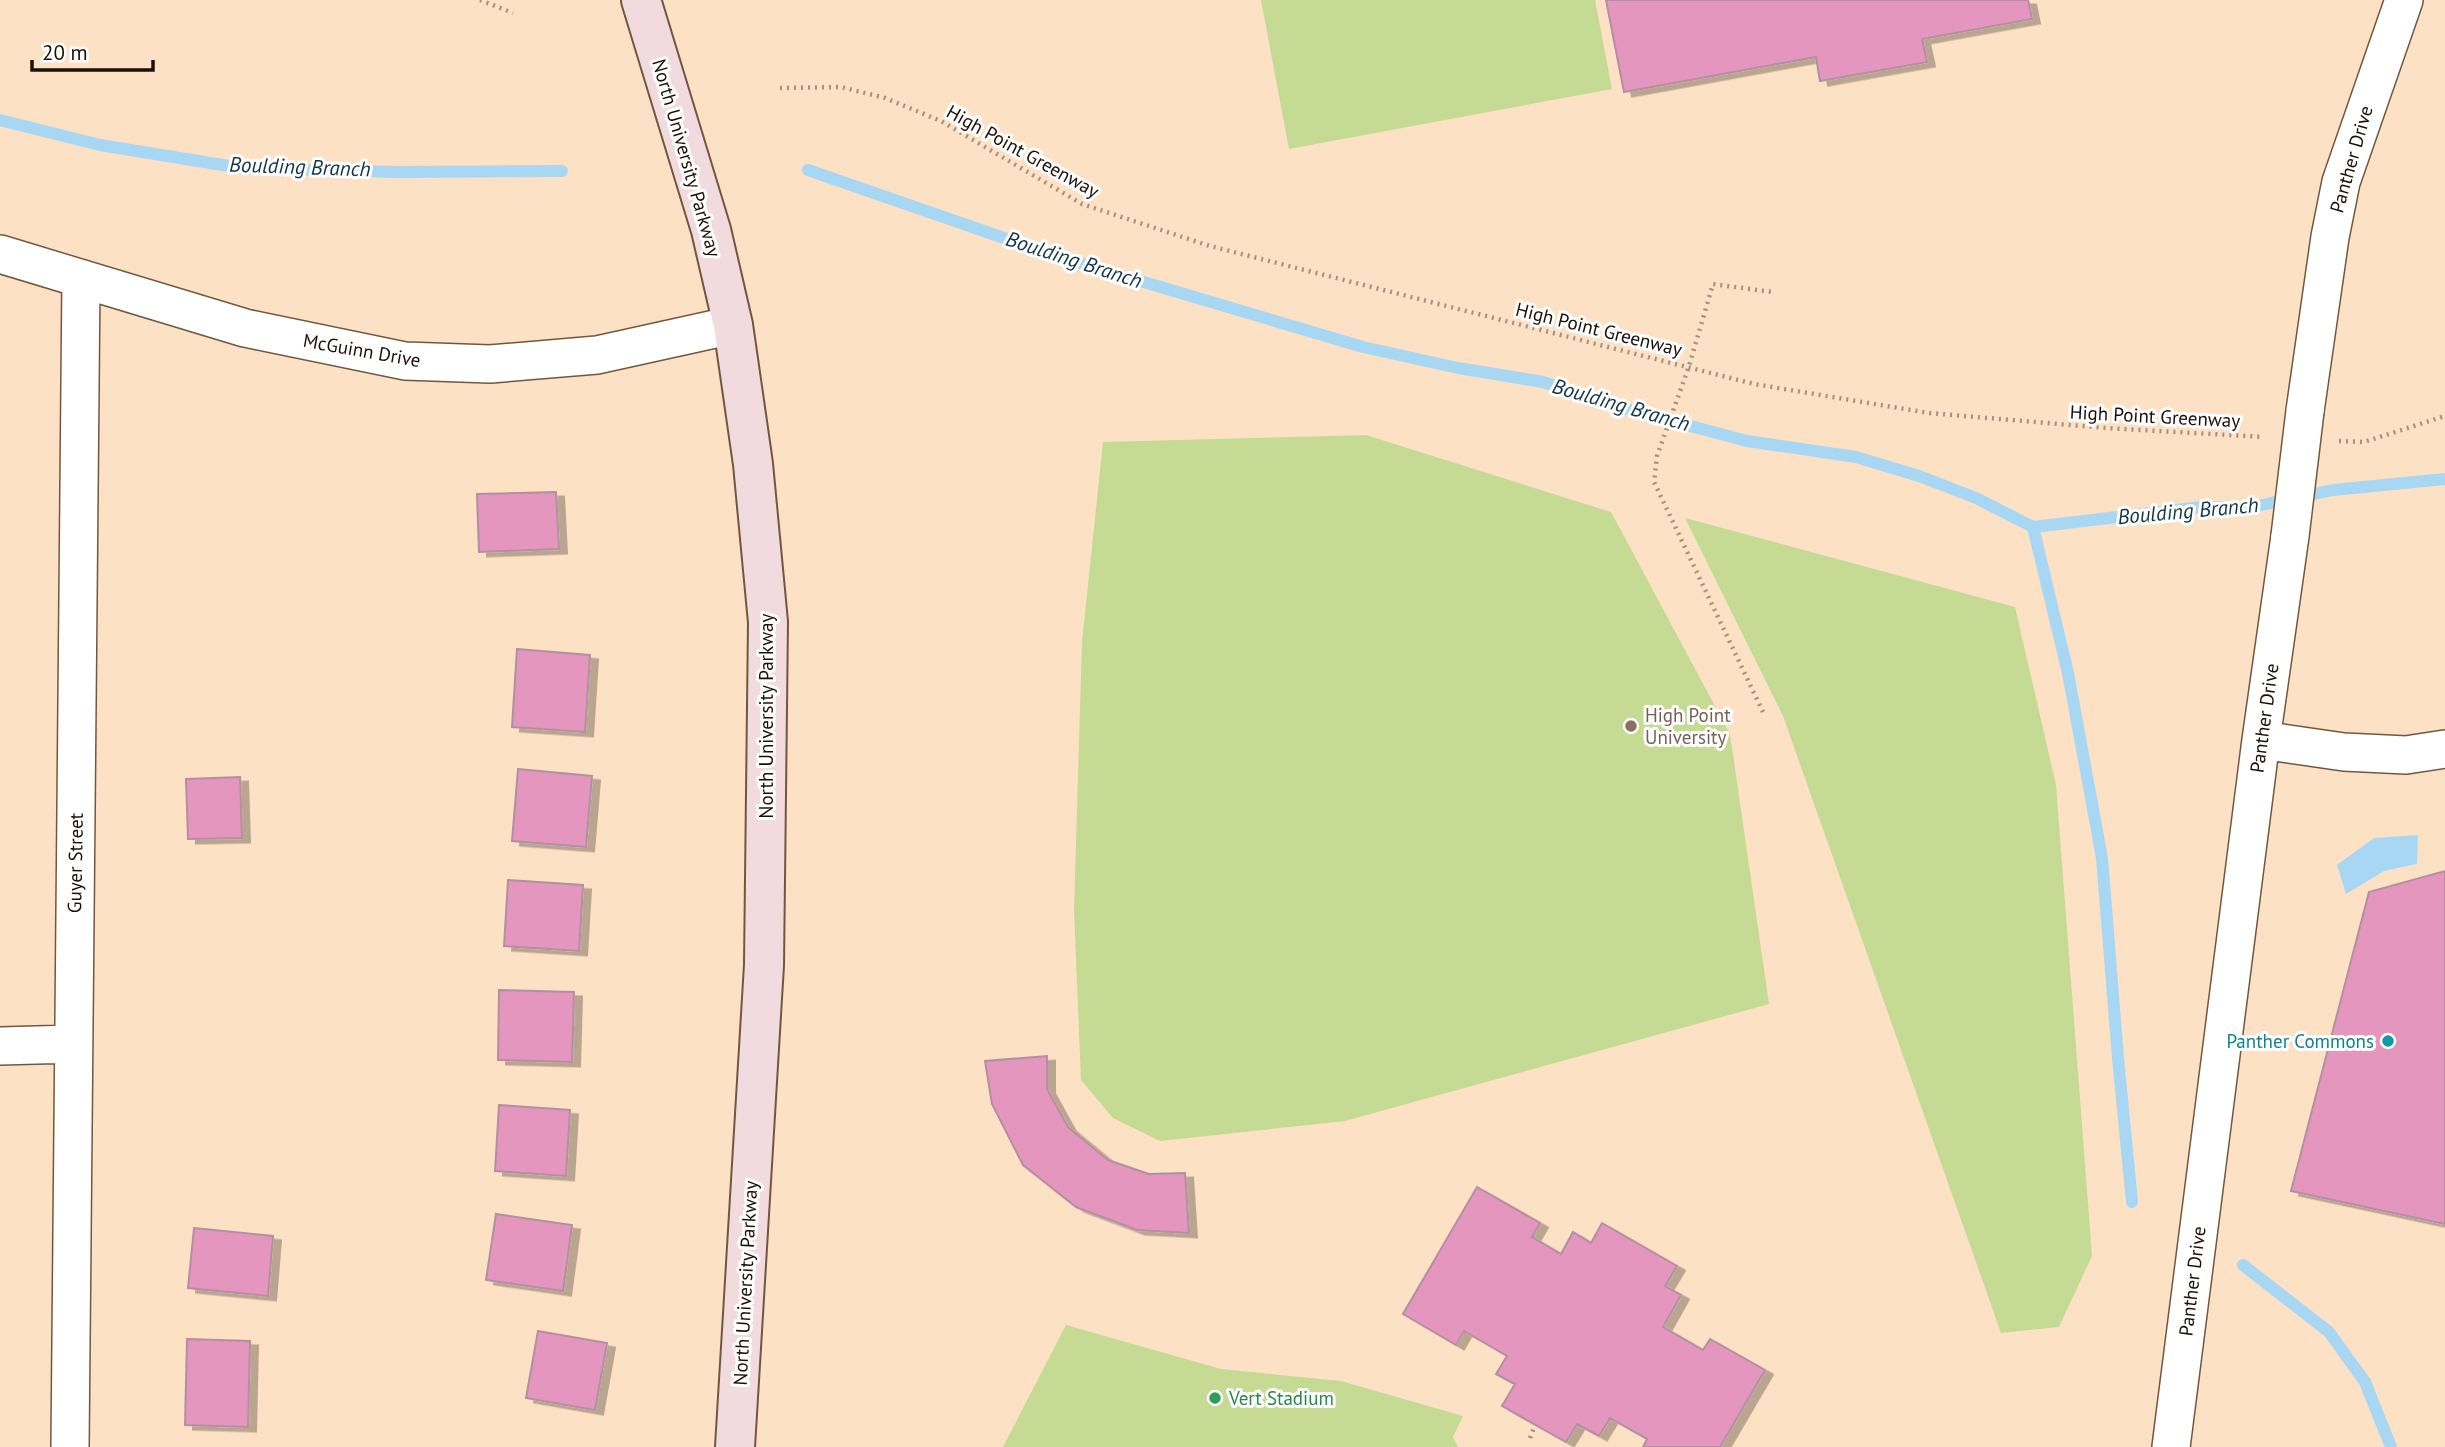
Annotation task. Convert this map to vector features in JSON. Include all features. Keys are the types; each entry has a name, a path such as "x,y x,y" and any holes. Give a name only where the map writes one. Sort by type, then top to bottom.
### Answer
{"main road":[{"name":"North University Parkway","path":"641,0 711,230 733,325 752,464 768,622 764,965 735,1447"}],"street":[{"name":"Panther Drive","path":"2171,1447 2261,740 2330,237 2342,182 2404,0"},
{"name":"McGuinn Drive","path":"0,254 245,328 405,361 490,364 597,355 733,325"},
{"name":"Guyer Street","path":"70,1447 81,279"},
{"path":"2261,740 2344,752 2406,755 2445,750"},
{"path":"0,1046 73,1044"}],"path":[{"path":"480,0 513,13"},
{"name":"High Point Greenway","path":"780,88 841,87 885,97 942,121 1082,204 1210,246 1755,384 1929,413 2106,428 2273,437"},
{"path":"1763,712 1654,482 1657,456 1689,366 1713,284 1772,292"},
{"path":"2338,440 2364,442 2445,416"},
{"path":"1530,1438 1535,1425"}],"green space":[{"path":"1261,0 1595,0 1612,89 1289,149"},
{"path":"1366,435 1611,512 1730,734 1769,1004 1345,1121 1160,1141 1113,1118 1081,1080 1074,910 1082,642 1103,442"},
{"path":"1685,518 2015,607 2056,785 2092,1256 2059,1327 2001,1333 1783,716"},
{"name":"Vert Stadium","path":"1066,1325 1221,1369 1341,1381 1463,1416 1453,1437 1458,1447 1003,1447"}],"water":[{"path":"2418,835 2417,864 2384,871 2346,894 2337,865 2374,838"}],"building":[{"path":"1606,0 2028,0 2032,19 1922,39 1927,62 1820,81 1816,57 1624,92"},
{"path":"556,492 559,549 479,552 477,494"},
{"path":"517,649 590,655 585,732 512,727"},
{"path":"518,769 592,776 586,847 512,841"},
{"path":"240,777 242,838 188,839 186,779"},
{"name":"Panther Commons","path":"2445,871 2445,1224 2291,1191 2369,892"},
{"path":"508,880 583,885 579,951 504,946"},
{"path":"499,990 574,992 572,1062 498,1060"},
{"path":"1047,1056 1047,1089 1068,1127 1108,1160 1149,1174 1185,1173 1189,1233 1137,1230 1076,1207 1023,1165 992,1104 985,1061"},
{"path":"499,1105 570,1110 566,1176 495,1171"},
{"path":"1477,1187 1540,1223 1532,1237 1561,1254 1573,1232 1591,1243 1602,1223 1677,1266 1665,1286 1681,1295 1663,1327 1703,1350 1710,1339 1765,1370 1720,1447 1643,1447 1647,1439 1610,1418 1599,1436 1577,1424 1566,1442 1502,1406 1515,1384 1496,1374 1507,1356 1464,1331 1456,1345 1403,1314"},
{"path":"496,1214 572,1225 563,1291 486,1280"},
{"path":"194,1228 273,1236 268,1296 188,1288"},
{"path":"538,1331 607,1343 595,1410 526,1398"},
{"path":"187,1339 250,1341 248,1427 185,1425"}],"waterway":[{"name":"Boulding Branch","path":"0,120 100,145 241,168 398,172 562,171"},
{"name":"Boulding Branch","path":"808,170 1056,256 1363,347 1458,368 1543,382 1630,410 1747,441 1856,457 1919,476 1976,498 2033,527 2201,507 2252,507 2333,490 2445,479"},
{"path":"2033,527 2068,673 2102,858 2132,1202"},
{"path":"2243,1265 2329,1332 2365,1382 2391,1447"}],"place":[{"name":"High Point University","path":"1631,726"},
{"name":"Panther Commons","path":"2388,1041"},
{"name":"Vert Stadium","path":"1215,1398"}]}
